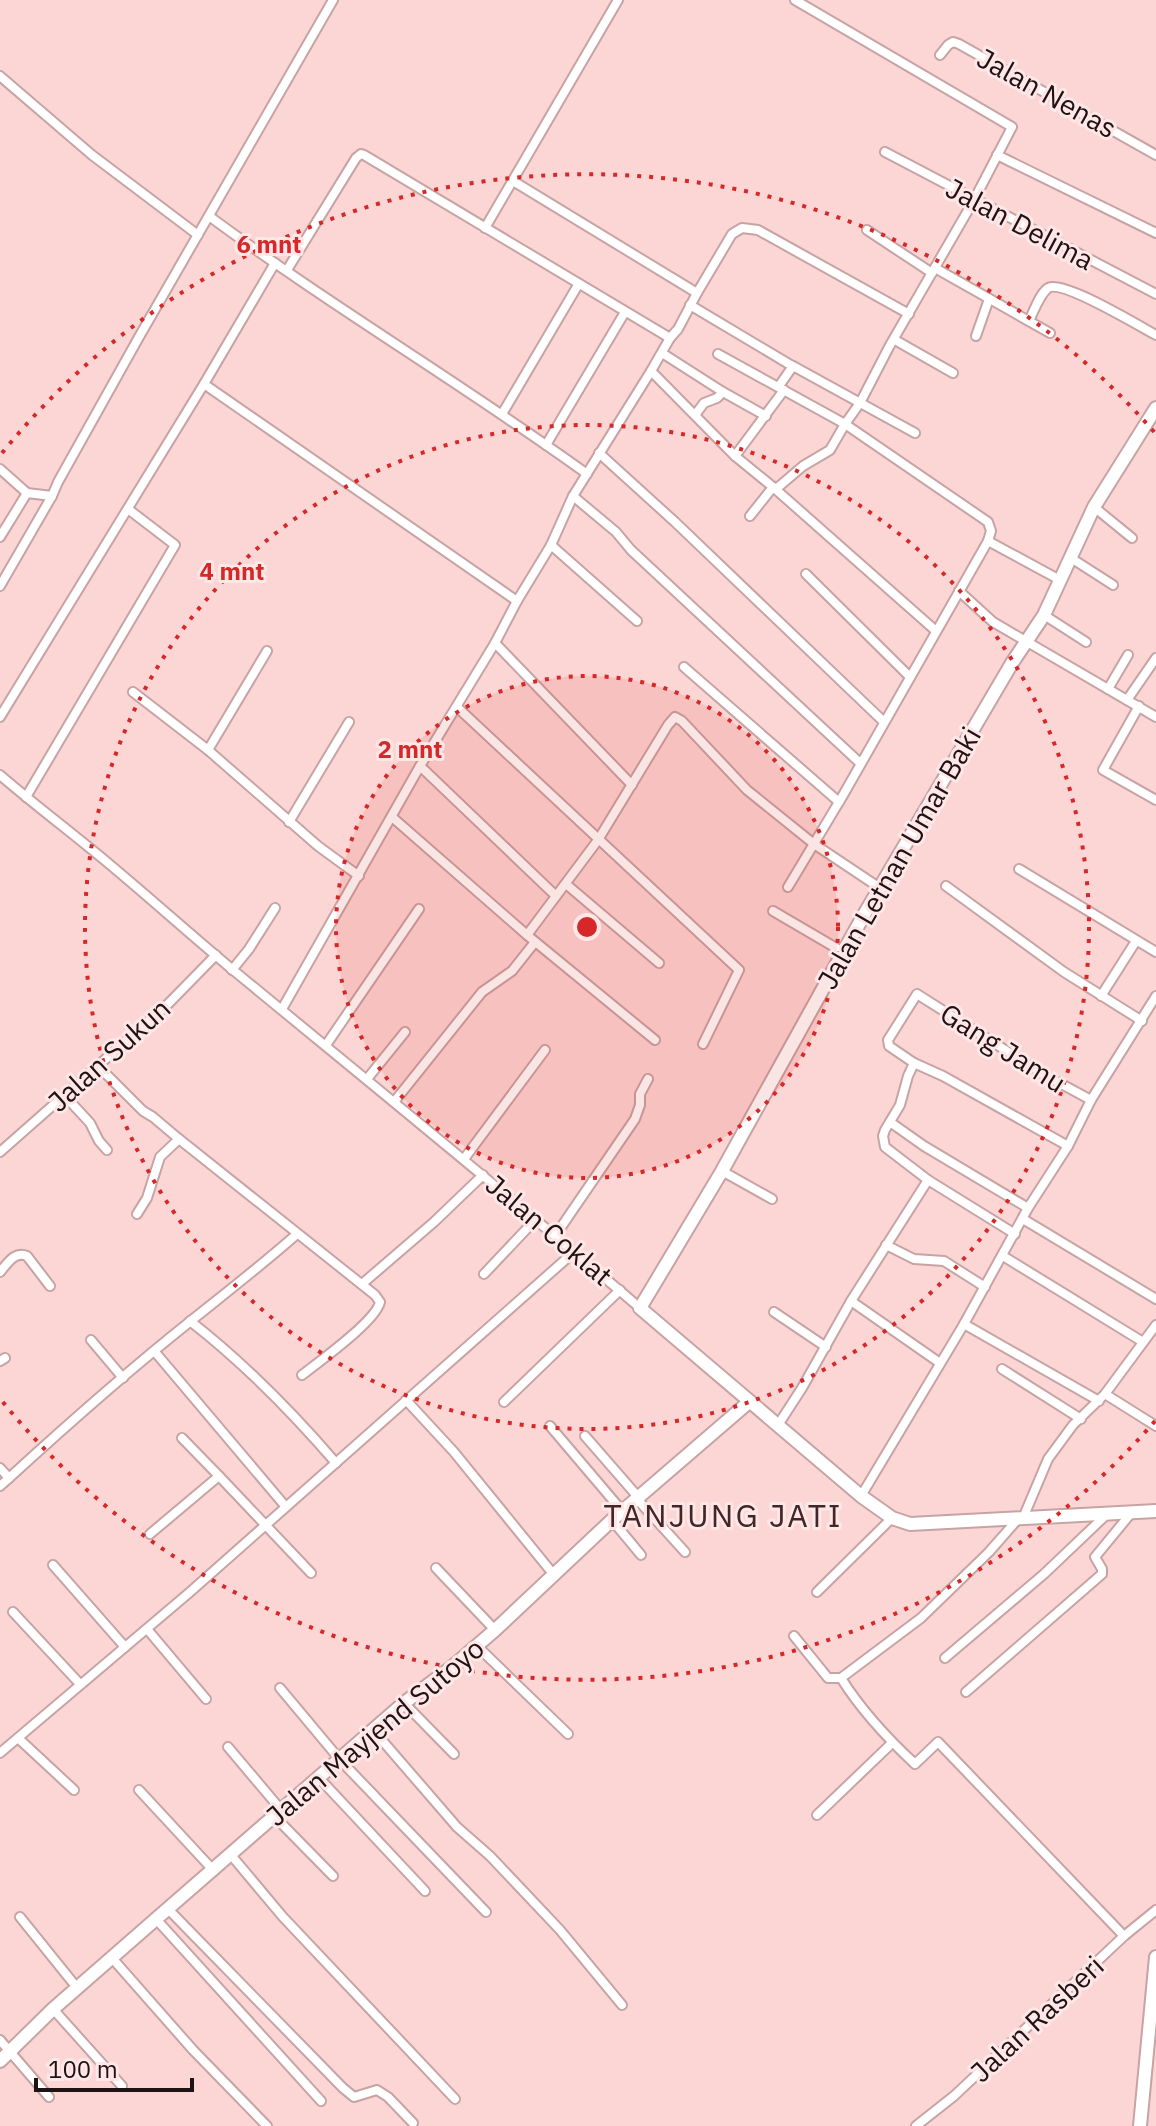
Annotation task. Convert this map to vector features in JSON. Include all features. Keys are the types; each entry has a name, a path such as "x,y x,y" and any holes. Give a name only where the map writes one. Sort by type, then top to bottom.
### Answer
{"street":[{"path":"0,586 333,0"},
{"path":"485,228 618,0"},
{"path":"750,516 774,488 830,450 860,403 1012,127 795,0"},
{"name":"Jalan Nenas","path":"940,55 953,42 959,44 1156,155"},
{"path":"0,76 92,155 198,235"},
{"name":"Jalan Delima","path":"885,152 1156,294"},
{"path":"287,270 361,154 670,338"},
{"path":"997,155 1156,233"},
{"path":"513,181 697,293"},
{"path":"209,216 323,297 502,414 587,474"},
{"path":"282,1009 420,766 551,545 573,496 678,329 732,234 742,228 750,228 909,314"},
{"path":"867,230 1050,333"},
{"path":"0,717 275,263"},
{"path":"502,414 578,285"},
{"path":"1029,321 1043,294 1048,288 1056,286 1079,294 1156,335"},
{"path":"976,336 989,299"},
{"path":"690,305 794,367 915,433"},
{"path":"546,445 625,312"},
{"path":"895,340 953,373"},
{"path":"662,353 766,416"},
{"path":"718,354 845,424 988,522 991,531 788,887"},
{"path":"735,456 766,416 794,367"},
{"path":"651,371 735,456 936,631"},
{"path":"204,384 517,601"},
{"path":"695,415 704,403 723,392"},
{"name":"Jalan Letnan Umar Baki","path":"640,1308 722,1171 880,888 1026,640 1044,615 1094,507 1156,408"},
{"path":"599,453 884,722"},
{"path":"0,469 27,493 52,496"},
{"path":"0,537 27,493"},
{"path":"573,496 616,532 631,550 860,763"},
{"path":"1094,507 1132,538"},
{"path":"26,797 175,545 128,509"},
{"path":"988,541 1060,580"},
{"path":"551,545 637,621"},
{"path":"1071,558 1113,585"},
{"path":"806,574 910,677"},
{"path":"959,591 993,622 1156,717"},
{"path":"1044,615 1086,642"},
{"path":"495,643 632,785"},
{"path":"208,750 267,651"},
{"path":"1108,689 1128,655"},
{"path":"1127,700 1156,658"},
{"path":"684,667 839,802"},
{"path":"133,692 208,750 318,846 359,876"},
{"path":"1139,706 1103,770 1156,800"},
{"path":"457,707 739,970 703,1044"},
{"path":"527,935 598,840 675,717 747,790 814,844 880,888"},
{"path":"289,822 349,722"},
{"path":"420,766 556,896"},
{"name":"Jalan Coklat","path":"0,775 536,1219 861,1496 892,1518 910,1524 1156,1511"},
{"path":"392,817 535,942 655,1040"},
{"path":"1019,869 1156,952"},
{"path":"566,884 659,963"},
{"path":"946,886 1064,972 1142,1021"},
{"path":"232,970 275,908"},
{"path":"326,1045 419,909"},
{"path":"773,911 843,952"},
{"path":"1101,996 1136,941"},
{"path":"394,1102 482,992 512,971 535,942"},
{"name":"Jalan Sukun","path":"0,1152 169,1003 216,955"},
{"name":"Gang Jamu","path":"914,1063 889,1046 888,1040 917,994 1043,1074 1091,1100"},
{"path":"861,1496 964,1324 1028,1208 1068,1146 1091,1100 1156,996"},
{"path":"367,1079 405,1032"},
{"path":"464,1159 545,1050"},
{"path":"1015,1234 928,1180 885,1147 883,1136 900,1105 914,1063 1068,1146"},
{"path":"98,1066 143,1111 362,1284 380,1302 380,1307 332,1352 302,1375"},
{"path":"555,1236 635,1119 640,1094 648,1079"},
{"path":"65,1096 90,1123 107,1150"},
{"path":"890,1122 1028,1208"},
{"path":"137,1214 147,1198 160,1157 179,1139"},
{"path":"722,1171 772,1199"},
{"path":"362,1284 483,1175"},
{"path":"778,1425 851,1301 928,1180"},
{"path":"484,1274 536,1219"},
{"path":"1023,1219 1156,1299"},
{"path":"0,1486 190,1321 246,1279 297,1234"},
{"path":"886,1245 914,1259 944,1261 985,1287"},
{"path":"0,1753 147,1629 574,1252"},
{"path":"0,1272 16,1255 23,1254 50,1286"},
{"path":"1003,1256 1143,1342"},
{"path":"504,1402 620,1290"},
{"path":"851,1301 940,1363"},
{"path":"774,1312 826,1347"},
{"path":"190,1321 222,1345 268,1389 336,1463"},
{"path":"964,1324 1156,1426"},
{"path":"794,1636 828,1678 841,1678 921,1618 1021,1519 1048,1459 1065,1436 1102,1398 1156,1325"},
{"path":"91,1340 123,1378"},
{"path":"155,1352 286,1507"},
{"path":"1002,1369 1081,1419"},
{"path":"406,1400 454,1452 554,1575"},
{"name":"Jalan Mayjend Sutoyo","path":"5,2056 53,2009 404,1703 477,1646 638,1498 749,1402"},
{"path":"550,1426 618,1516 641,1555"},
{"path":"585,1436 685,1552"},
{"path":"182,1438 311,1573"},
{"path":"0,1468 9,1478"},
{"path":"150,1534 219,1476"},
{"path":"966,1692 1102,1574 1095,1557 1132,1512"},
{"path":"945,1658 1044,1574 1106,1515"},
{"path":"817,1592 892,1518"},
{"path":"53,1565 125,1647"},
{"path":"436,1568 495,1630"},
{"path":"13,1612 80,1684"},
{"path":"147,1629 206,1699"},
{"path":"477,1646 568,1734"},
{"path":"841,1678 892,1743 915,1764 938,1742 1124,1936"},
{"path":"280,1688 341,1761 486,1912"},
{"path":"404,1703 454,1754"},
{"path":"374,1731 457,1827 490,1856 560,1930 622,2005"},
{"path":"18,1738 74,1790"},
{"path":"817,1815 892,1743"},
{"path":"228,1747 279,1814 333,1876"},
{"path":"320,1779 425,1891"},
{"path":"139,1790 214,1871"},
{"path":"231,1855 283,1917 455,2099"},
{"path":"168,1909 343,2088 354,2097 377,2090 413,2123"},
{"name":"Jalan Rasberi","path":"916,2126 954,2096 1124,1936 1156,1910"},
{"path":"20,1917 78,1989"},
{"path":"156,1919 321,2101"},
{"path":"1140,2126 1152,2032 1156,1957"},
{"path":"112,1958 193,2050 267,2126"},
{"path":"53,2009 122,2086"},
{"path":"0,2040 5,2056 49,2097"}],"district":[{"name":"TANJUNG JATI","path":"723,1516"}]}
